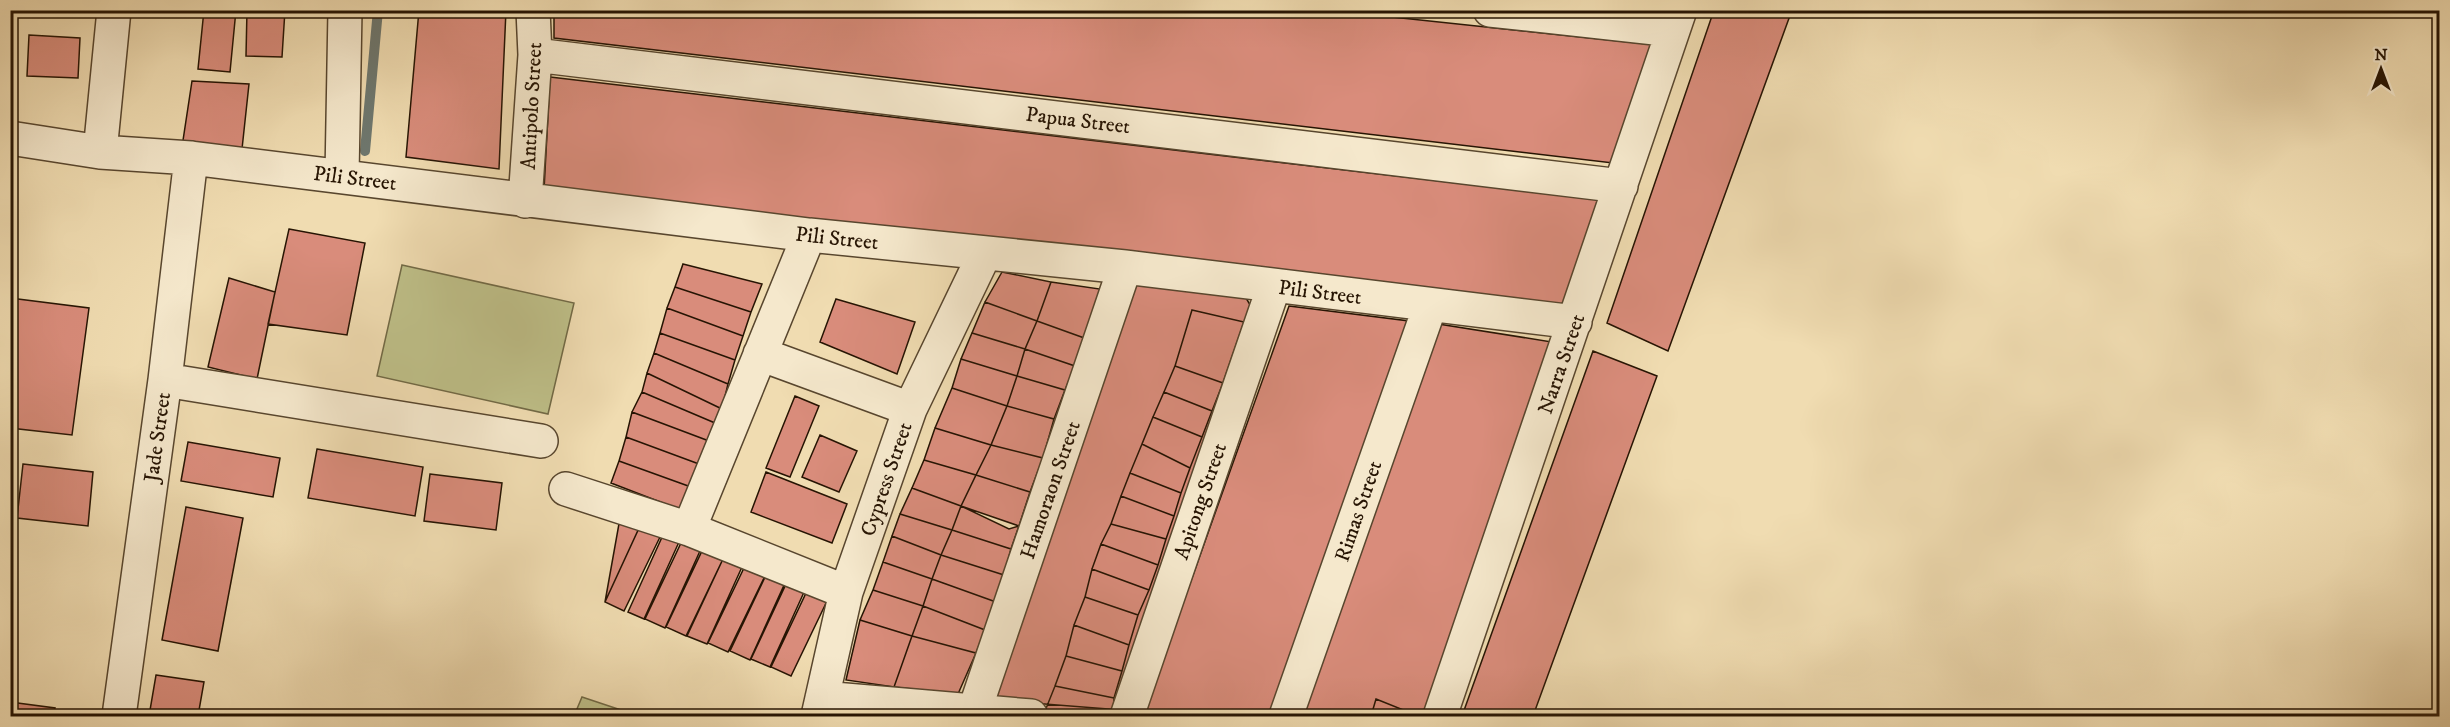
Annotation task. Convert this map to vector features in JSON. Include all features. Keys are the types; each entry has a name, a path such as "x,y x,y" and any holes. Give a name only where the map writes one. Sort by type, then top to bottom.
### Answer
{"street":[{"path":"100,153 114,10"},
{"path":"342,176 345,10"},
{"name":"Antipolo Street","path":"525,201 536,55 533,10"},
{"path":"1490,10 1677,20"},
{"name":"Narra Street","path":"1440,717 1677,20"},
{"name":"Papua Street","path":"536,55 1621,186"},
{"name":"Pili Street","path":"10,138 100,153 191,158 809,235 1125,267 1575,322"},
{"name":"Jade Street","path":"119,717 165,380 191,158"},
{"path":"689,529 809,235"},
{"name":"Cypress Street","path":"820,707 846,592 910,409 985,254"},
{"name":"Hamoraon Street","path":"974,712 1125,267"},
{"name":"Apitong Street","path":"1127,717 1274,285"},
{"name":"Rimas Street","path":"1286,717 1430,306"},
{"path":"760,354 910,409"},
{"path":"165,380 541,441"},
{"path":"566,489 689,529 846,592"},
{"path":"820,707 974,712 1031,717"}],"green space":[{"path":"402,265 574,303 548,414 377,376"},
{"path":"582,697 639,716 574,716"}],"building":[{"path":"204,10 236,10 230,72 198,69"},
{"path":"247,10 285,10 282,57 246,56"},
{"path":"419,10 506,10 499,169 406,157"},
{"path":"554,10 1326,10 1657,45 1613,163 554,38"},
{"path":"1714,10 1792,10 1668,351 1607,323"},
{"path":"10,27 14,27 10,81"},
{"path":"29,35 80,38 78,78 27,76"},
{"path":"550,77 1602,200 1564,305 544,190"},
{"path":"192,81 249,84 242,149 182,147"},
{"path":"289,229 365,243 347,335 268,324"},
{"path":"683,264 762,284 751,312 675,287"},
{"path":"1002,272 1051,282 1037,321 985,302"},
{"path":"229,278 275,292 257,379 208,367"},
{"path":"1133,280 1246,298 1255,313 1121,710 993,700"},
{"path":"1051,282 1100,289 1087,339 1037,321"},
{"path":"675,287 751,312 743,336 667,308"},
{"path":"10,298 89,308 72,435 10,428"},
{"path":"836,299 915,322 897,374 820,342"},
{"path":"985,302 1037,321 1025,349 972,333"},
{"path":"1289,306 1409,321 1274,716 1143,715"},
{"path":"667,308 743,336 735,360 660,333"},
{"path":"1192,310 1244,322 1223,383 1175,366"},
{"path":"1037,321 1087,339 1075,366 1025,349"},
{"path":"1432,323 1552,342 1428,716 1300,716"},
{"path":"660,333 735,360 728,384 654,353"},
{"path":"972,333 1025,349 1017,376 961,359"},
{"path":"1025,349 1075,366 1065,390 1017,376"},
{"path":"1593,351 1657,376 1533,716 1462,716"},
{"path":"654,353 728,384 722,409 647,373"},
{"path":"961,359 1017,376 1007,406 952,388"},
{"path":"1175,366 1223,383 1212,411 1164,392"},
{"path":"647,373 722,409 715,423 642,392"},
{"path":"1017,376 1065,390 1054,419 1007,406"},
{"path":"952,388 1007,406 991,445 935,428"},
{"path":"642,392 715,423 709,441 632,412"},
{"path":"1164,392 1212,411 1202,437 1153,417"},
{"path":"795,396 819,406 790,477 766,468"},
{"path":"1007,406 1054,419 1043,458 991,445"},
{"path":"632,412 709,441 699,464 626,437"},
{"path":"1153,417 1202,437 1190,468 1142,444"},
{"path":"935,428 991,445 976,475 924,460"},
{"path":"820,435 857,451 839,492 802,477"},
{"path":"626,437 699,464 691,487 619,461"},
{"path":"188,442 280,458 273,497 181,481"},
{"path":"1142,444 1190,468 1181,493 1130,473"},
{"path":"991,445 1043,458 1030,492 976,475"},
{"path":"317,449 423,467 415,516 308,498"},
{"path":"924,460 976,475 961,506 912,488"},
{"path":"619,461 691,487 681,510 611,483"},
{"path":"23,464 93,472 88,526 17,518"},
{"path":"766,472 847,504 832,543 751,512"},
{"path":"1130,473 1181,493 1174,516 1121,496"},
{"path":"430,474 502,483 496,530 424,521"},
{"path":"976,475 1030,492 1019,526 961,506"},
{"path":"912,488 961,506 952,530 900,514"},
{"path":"1121,496 1174,516 1166,539 1111,524"},
{"path":"961,506 1009,529 1019,526 1011,549 952,530"},
{"path":"186,507 243,518 218,651 162,640"},
{"path":"900,514 952,530 941,555 892,536"},
{"path":"620,518 640,526 605,602"},
{"path":"1111,524 1166,539 1158,565 1101,544"},
{"path":"640,526 661,535 624,611 605,602"},
{"path":"952,530 1011,549 1004,575 941,555"},
{"path":"663,535 679,542 644,619 628,612"},
{"path":"892,536 941,555 932,579 883,562"},
{"path":"681,543 700,551 665,628 645,619"},
{"path":"1101,544 1158,565 1149,590 1092,569"},
{"path":"702,551 723,559 686,636 666,627"},
{"path":"941,555 1004,575 996,602 932,579"},
{"path":"723,559 742,567 707,644 687,636"},
{"path":"883,562 932,579 923,606 873,590"},
{"path":"744,568 765,576 728,652 708,643"},
{"path":"1092,569 1149,590 1138,615 1085,597"},
{"path":"766,575 785,583 750,660 730,651"},
{"path":"932,579 996,602 985,630 923,606"},
{"path":"787,582 805,590 770,667 751,659"},
{"path":"873,590 923,606 912,636 860,620"},
{"path":"807,591 828,599 791,676 771,667"},
{"path":"1085,597 1138,615 1129,645 1074,625"},
{"path":"923,606 985,630 976,653 912,636"},
{"path":"860,620 912,636 894,687 846,680"},
{"path":"1074,625 1129,645 1122,671 1066,656"},
{"path":"912,636 976,653 958,694 894,687"},
{"path":"1066,656 1122,671 1114,698 1055,686"},
{"path":"156,675 204,682 198,716 149,716"},
{"path":"1055,686 1114,698 1113,716 1045,711"},
{"path":"1376,699 1411,713 1412,716 1371,716"},
{"path":"10,702 55,708 53,716 10,716"}],"waterway":[{"path":"365,151 378,10"}]}
